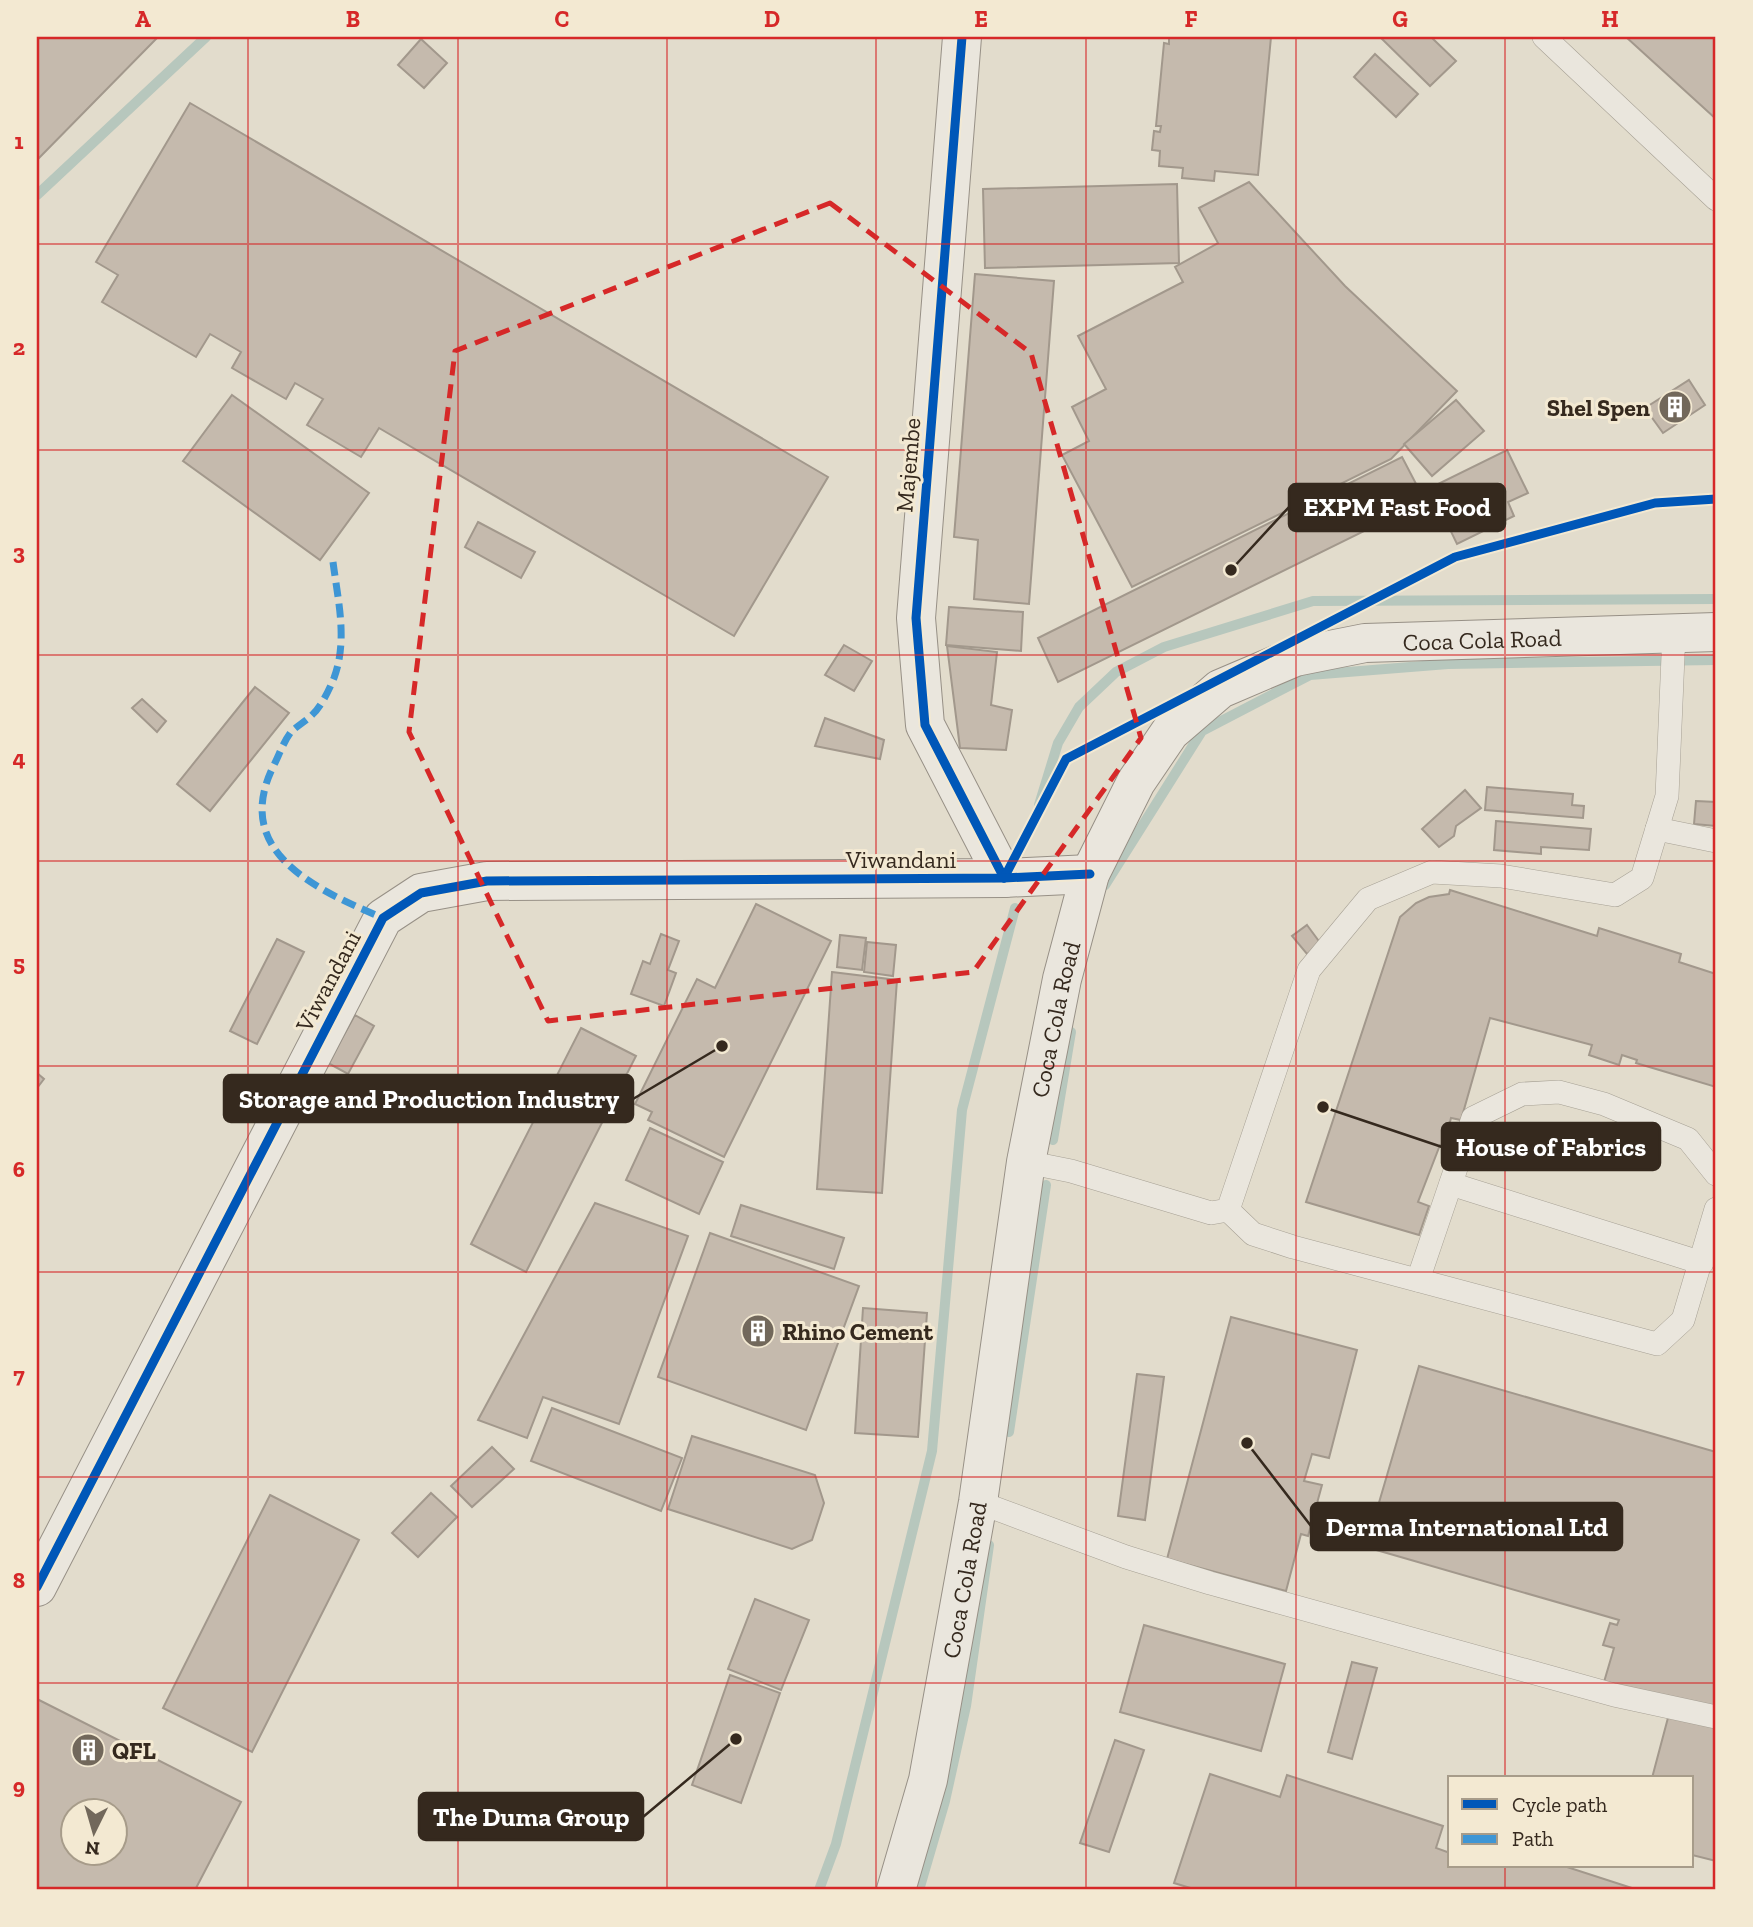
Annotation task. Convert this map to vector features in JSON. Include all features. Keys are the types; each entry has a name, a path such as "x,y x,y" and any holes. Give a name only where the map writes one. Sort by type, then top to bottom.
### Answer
{"street":[{"name":"Majembe","path":"962,37 916,618 925,725 1004,878"},
{"name":"Coca Cola Road","path":"896,1890 928,1780 978,1502 1026,1162 1062,979 1090,874 1136,782 1170,732 1220,689 1295,657 1364,643 1716,632"},
{"name":"Viwandani","path":"37,1587 383,918 421,893 487,881 1004,878 1090,874"}],"lane":[{"path":"1544,37 1716,199"},
{"path":"1228,1210 1309,970 1368,899 1432,872 1501,876 1615,895 1642,878 1667,796 1674,633"},
{"path":"1657,829 1716,841"},
{"path":"1418,1280 1473,1118 1522,1094 1559,1092 1604,1104 1688,1139 1716,1174"},
{"path":"1026,1162 1071,1171 1210,1213 1228,1210"},
{"path":"1451,1184 1702,1263"},
{"path":"1228,1210 1253,1234 1657,1344 1683,1320 1716,1209"},
{"path":"978,1502 1096,1546 1210,1583 1614,1695 1716,1717"}],"highlighted area":[{"path":"830,203 1031,353 1141,738 973,972 548,1021 409,732 455,351"}],"building":[{"path":"37,37 158,37 37,160"},
{"path":"1169,37 1271,37 1258,175 1215,171 1214,181 1182,178 1183,168 1159,166 1160,151 1152,150 1154,131 1160,132 1161,126 1156,126 1164,43 1169,44"},
{"path":"1380,37 1431,37 1456,61 1430,86"},
{"path":"1626,37 1716,37 1716,119"},
{"path":"421,39 447,63 424,88 398,65"},
{"path":"1375,54 1418,94 1396,117 1354,77"},
{"path":"190,103 828,477 734,636 379,428 361,457 307,425 323,399 295,383 286,399 232,368 241,352 210,334 196,357 102,302 118,275 96,262"},
{"path":"1249,182 1345,286 1457,391 1391,459 1132,587 1062,455 1089,441 1072,407 1106,389 1078,336 1183,282 1175,267 1218,243 1199,208"},
{"path":"1177,184 1179,263 985,268 983,189"},
{"path":"975,274 1054,281 1029,604 974,599 978,540 954,537"},
{"name":"Shel Spen","path":"1689,380 1705,405 1663,433 1645,408"},
{"path":"232,395 369,493 320,560 183,461"},
{"path":"1456,400 1484,431 1432,476 1404,444"},
{"path":"1507,450 1528,493 1508,502 1514,516 1457,544 1430,488"},
{"path":"1402,457 1425,501 1058,682 1038,638"},
{"path":"478,522 535,552 521,578 465,547"},
{"path":"949,607 1023,612 1021,651 946,645"},
{"path":"844,645 872,661 854,691 825,675"},
{"path":"947,646 997,652 991,705 1012,710 1006,750 960,748"},
{"path":"255,687 289,713 210,811 177,784"},
{"path":"142,699 166,721 157,732 132,708"},
{"path":"825,718 884,740 880,759 815,746"},
{"path":"1487,787 1573,794 1572,805 1584,806 1583,818 1485,810"},
{"path":"1465,790 1481,808 1456,826 1454,836 1439,847 1422,829"},
{"path":"1696,801 1716,802 1716,826 1694,824"},
{"path":"1496,821 1591,829 1589,850 1541,847 1541,854 1494,850"},
{"path":"1450,890 1597,936 1599,928 1681,954 1679,962 1716,974 1716,1087 1636,1063 1637,1060 1622,1055 1619,1065 1589,1055 1592,1045 1490,1018 1461,1120 1451,1118 1444,1145 1440,1145 1418,1202 1429,1206 1419,1235 1306,1202 1400,917 1416,903 1429,897 1449,894"},
{"path":"756,904 831,941 724,1157 648,1120 652,1112 635,1104 697,979 715,988"},
{"path":"1307,925 1321,944 1307,954 1292,936"},
{"path":"661,934 679,941 668,970 676,973 664,1006 631,994 643,961 650,964"},
{"path":"840,935 866,938 862,970 837,967"},
{"path":"277,939 304,952 257,1044 230,1031"},
{"path":"867,942 896,945 893,976 864,972"},
{"path":"832,972 897,980 882,1193 817,1189"},
{"path":"355,1015 374,1026 348,1074 328,1063"},
{"path":"581,1028 636,1056 526,1272 471,1244"},
{"path":"37,1073 44,1079 37,1088"},
{"path":"650,1128 723,1162 699,1214 626,1180"},
{"path":"595,1203 688,1236 619,1424 543,1397 527,1438 478,1420"},
{"path":"741,1205 844,1238 834,1269 731,1236"},
{"name":"Rhino Cement","path":"710,1233 859,1286 806,1430 658,1377"},
{"path":"863,1308 927,1313 918,1437 855,1433"},
{"path":"1231,1317 1357,1350 1329,1458 1312,1454 1304,1481 1322,1485 1308,1536 1301,1534 1286,1591 1167,1559"},
{"path":"1419,1366 1716,1452 1716,1703 1713,1714 1604,1682 1614,1648 1603,1645 1610,1623 1617,1625 1619,1620 1366,1547"},
{"path":"1137,1374 1164,1377 1145,1520 1118,1516"},
{"path":"552,1408 682,1458 661,1511 531,1461"},
{"path":"692,1436 815,1475 824,1503 812,1540 792,1549 668,1509"},
{"path":"492,1447 514,1469 472,1507 451,1486"},
{"path":"431,1493 457,1517 418,1557 392,1533"},
{"path":"270,1495 359,1540 252,1752 163,1708"},
{"path":"755,1599 809,1620 781,1690 728,1669"},
{"path":"1144,1625 1285,1664 1261,1751 1120,1712"},
{"path":"1352,1662 1377,1668 1352,1759 1328,1752"},
{"path":"730,1675 780,1693 741,1803 692,1785"},
{"name":"QFL","path":"37,1699 241,1802 195,1890 37,1890"},
{"path":"1669,1714 1716,1727 1716,1861 1694,1856 1694,1776 1653,1776"},
{"path":"1115,1740 1144,1750 1109,1852 1080,1843"},
{"path":"1210,1774 1280,1797 1287,1775 1443,1826 1436,1848 1448,1852 1448,1868 1570,1868 1638,1890 1197,1890 1174,1883"}],"waterway":[{"path":"37,195 206,37"},
{"path":"1039,805 1058,743 1079,707 1116,672 1164,647 1313,601 1716,599"},
{"path":"1105,885 1202,731 1310,675 1448,664 1716,660"},
{"path":"819,1890 836,1844 932,1451 962,1110 1015,908"},
{"path":"1053,1140 1071,1032"},
{"path":"1009,1432 1046,1185"},
{"path":"919,1890 945,1801 966,1706 989,1545"}],"marked path":[{"path":"333,562 341,620 338,664 319,708 291,732 282,748 263,795 263,822 272,844 287,864 332,895 383,918"}],"cycle path":[{"path":"962,37 916,618 925,725 1004,878"},
{"path":"1004,878 1066,759 1455,557 1655,503 1716,499"},
{"path":"37,1587 383,918 421,893 487,881 1004,878 1090,874"}],"place":[{"name":"Shel Spen","path":"1675,407"},
{"name":"EXPM Fast Food","path":"1231,570"},
{"name":"Storage and Production Industry","path":"722,1046"},
{"name":"House of Fabrics","path":"1323,1107"},
{"name":"Rhino Cement","path":"758,1331"},
{"name":"Derma International Ltd","path":"1247,1443"},
{"name":"The Duma Group","path":"736,1739"},
{"name":"QFL","path":"88,1750"}]}
